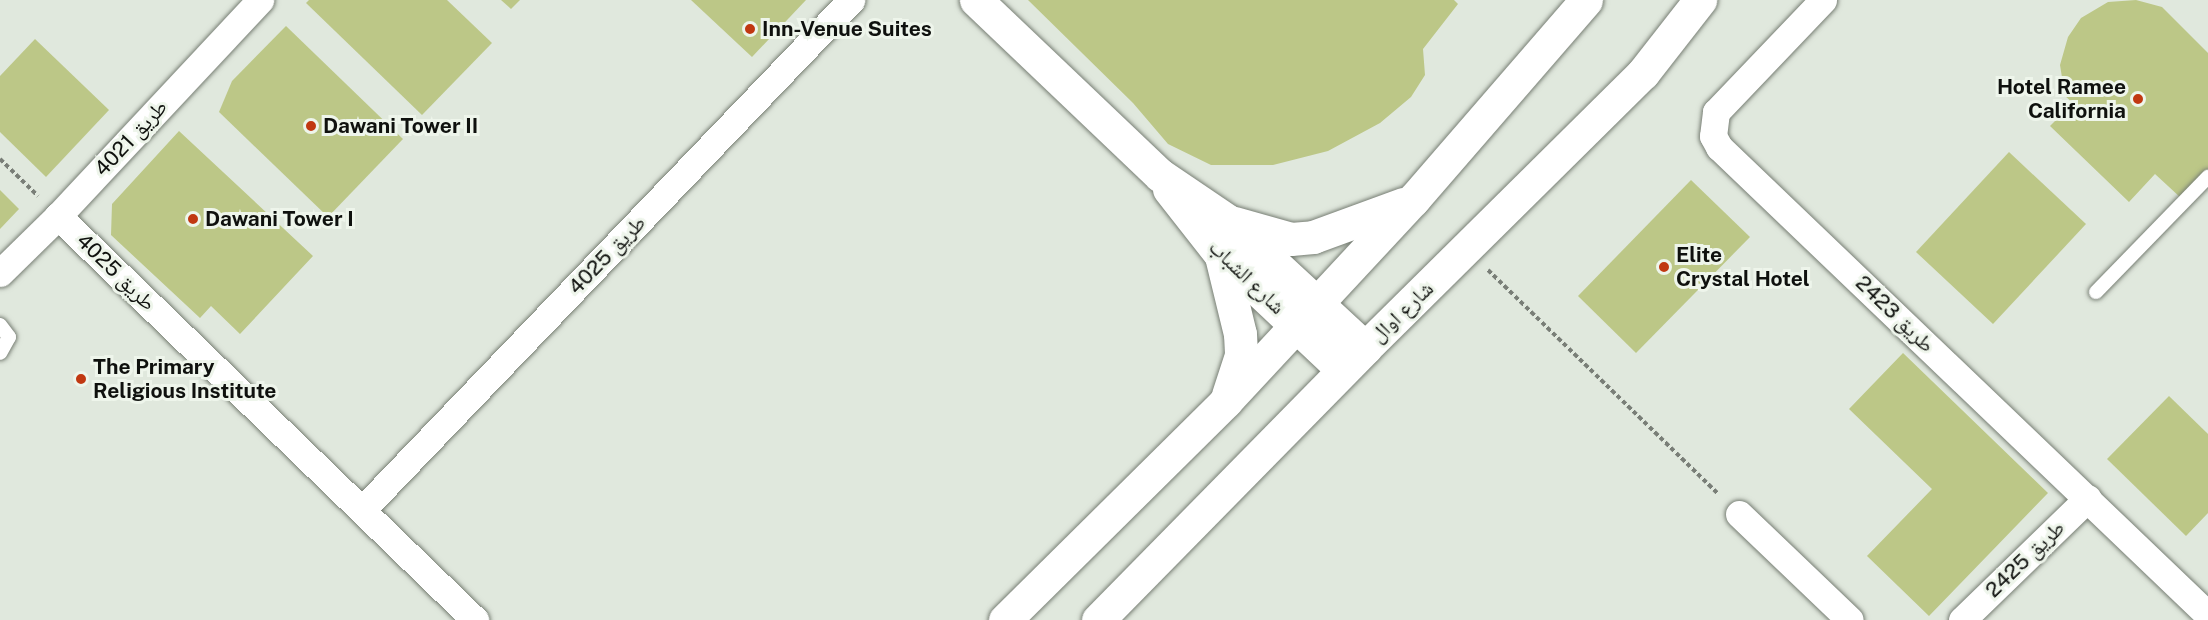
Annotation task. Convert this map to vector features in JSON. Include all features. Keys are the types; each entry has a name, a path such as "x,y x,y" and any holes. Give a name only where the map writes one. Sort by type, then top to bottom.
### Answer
{"main road":[{"name":"شارع الشباب","path":"976,0 1160,175 1228,221 1307,314 1354,359"},
{"path":"1005,620 1226,401 1413,200 1586,0"},
{"name":"شارع اوال","path":"1098,620 1354,359 1643,73 1700,0"},
{"name":"شارع الشباب","path":"1160,175 1184,213 1220,255 1307,314"},
{"path":"1228,221 1291,238 1312,237 1341,230 1413,200"},
{"path":"1220,255 1231,287 1240,345 1226,401"}],"street":[{"name":"طريق 4021","path":"0,273 58,216 260,0"},
{"name":"طريق 4025","path":"362,510 851,0"},
{"name":"طريق 2423","path":"1822,0 1716,112 1713,136 1719,147 2208,615"},
{"name":"طريق 4025","path":"58,216 475,620"},
{"name":"طريق 2425","path":"1962,620 2088,498"},
{"path":"1739,514 1850,620"}],"lane":[{"path":"2096,292 2208,177"},
{"path":"0,325 9,337 0,352"}],"path":[{"name":"طريق 4025","path":"0,159 58,216"},
{"path":"1483,265 1739,514"}],"building":[{"path":"309,0 447,0 492,43 422,115 306,3"},
{"path":"501,0 520,0 511,9"},
{"name":"Inn-Venue Suites","path":"691,0 806,0 752,57"},
{"path":"1028,0 1454,0 1458,4 1423,49 1425,75 1411,97 1380,123 1328,151 1273,165 1211,165 1168,144 1133,103"},
{"name":"Hotel Ramee California","path":"2136,0 2162,7 2208,53 2208,170 2181,198 2155,174 2129,202 2050,126 2073,103 2065,96 2060,65 2068,37 2081,18 2108,2"},
{"name":"Dawani Tower II","path":"286,26 403,139 328,217 219,112 232,81"},
{"path":"35,39 109,110 46,177 0,132 0,76"},
{"name":"Dawani Tower I","path":"179,131 313,256 240,334 211,306 200,318 111,235 112,204"},
{"path":"2009,152 2086,224 1993,324 1916,252"},
{"name":"Elite Crystal Hotel","path":"1691,180 1750,237 1636,353 1578,296"},
{"path":"0,190 19,209 0,229"},
{"path":"1903,353 2048,493 1929,616 1867,556 1932,489 1849,409"},
{"path":"2169,396 2208,434 2208,513 2186,536 2107,459"}],"place":[{"name":"Inn-Venue Suites","path":"750,29"},
{"name":"Hotel Ramee California","path":"2138,99"},
{"name":"Dawani Tower II","path":"311,126"},
{"name":"Dawani Tower I","path":"193,219"},
{"name":"Elite Crystal Hotel","path":"1664,267"},
{"name":"The Primary Religious Institute","path":"81,379"}]}
